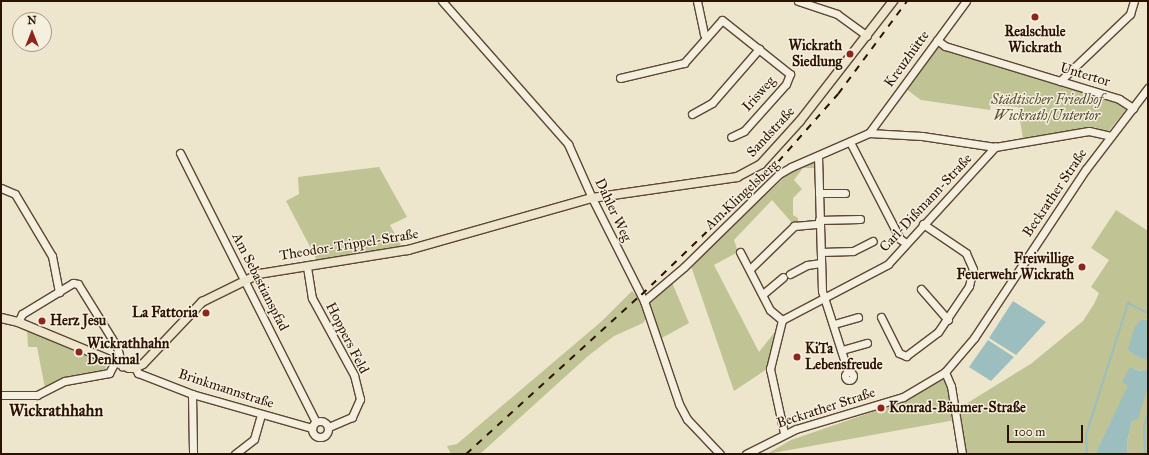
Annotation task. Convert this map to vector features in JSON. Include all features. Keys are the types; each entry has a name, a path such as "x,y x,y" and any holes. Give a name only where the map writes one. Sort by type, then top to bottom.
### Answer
{"main road":[{"name":"Sandstraße","path":"592,198 712,182 751,171 761,164 800,121 893,1"},
{"name":"Theodor-Trippel-Straße","path":"137,367 202,302 245,279 270,271 307,267 408,250 592,198"},
{"path":"1,318 18,322 118,364 137,367"}],"street":[{"name":"Dahler Weg","path":"442,1 568,144 592,198 644,301 679,404 687,419 720,454"},
{"path":"620,78 684,63 707,37 704,34 697,1"},
{"path":"798,1 814,4 837,14 867,36"},
{"name":"Kreuzhütte","path":"869,133 966,1"},
{"path":"1060,81 1130,14 1134,1"},
{"name":"Irisweg","path":"707,37 722,20 786,69 790,74 789,79 744,131 731,137"},
{"name":"Untertor","path":"937,40 945,46 1119,99 1133,108"},
{"path":"692,114 712,103 759,49"},
{"name":"Beckrather Straße","path":"746,454 784,433 903,396 945,372 974,338 1110,136 1148,88"},
{"name":"Am Klingelsberg","path":"644,301 684,267 779,174 791,167 869,133 922,136 996,147 1089,132 1110,136"},
{"path":"850,142 900,239 906,243"},
{"name":"Carl-Dißmann-Straße","path":"824,298 888,264 923,224 996,147"},
{"name":"Am Sebastianspfad","path":"180,153 245,279 314,425"},
{"path":"818,156 819,222 824,298 834,324 848,372"},
{"path":"1,188 15,194 52,256 59,292"},
{"path":"818,193 845,193"},
{"path":"750,269 794,226 819,222 860,219"},
{"path":"881,317 899,353 906,356 926,342 948,320 969,286 973,275 972,262 966,253 923,224"},
{"path":"821,252 853,251 873,241"},
{"path":"740,252 773,316 782,320"},
{"path":"763,294 787,275 807,265 821,263"},
{"name":"Hoppers Feld","path":"307,267 312,298 354,375 359,395 357,409 352,417 342,424 328,427"},
{"path":"1,395 37,395 66,381 109,374 118,364 117,347 81,285 73,283 22,314 18,322"},
{"path":"920,289 948,320"},
{"path":"784,433 770,369 782,320 824,298"},
{"path":"834,324 858,317"},
{"path":"842,350 867,343"},
{"name":"Brinkmannstraße","path":"137,367 138,373 192,394 261,415 314,425"},
{"path":"945,372 951,386 962,454"},
{"path":"192,394 193,454"},
{"path":"235,454 254,439 261,415"},
{"path":"323,422 328,427 326,434 321,436 316,435 314,425 323,422"}],"green space":[{"name":"Städtischer Friedhof Wickrath/Untertor","path":"937,47 1117,100 1127,108 1108,132 1094,127 1023,139 1018,107 991,105 990,110 921,100 906,89"},
{"path":"816,159 816,168 803,168 794,180 802,189 793,198 793,215 798,218 798,224 793,224 772,200 734,240 738,252 714,265 759,352 777,329 767,369 734,391 691,266 791,171"},
{"path":"379,167 407,217 390,225 402,247 317,260 286,201 299,194 298,177"},
{"path":"1116,210 1148,231 1148,320 1142,319 1136,356 1148,361 1148,369 1140,371 1130,367 1129,386 1095,454 964,454 956,410 1032,363 1083,321 1094,304 1099,293 1091,287 1109,260 1091,248"},
{"path":"671,280 689,323 660,339 647,304"},
{"path":"632,291 643,303 646,319 643,323 614,336 588,356 480,454 451,454 447,446 457,444 602,321"},
{"path":"27,330 104,361 106,367 104,371 45,388 37,347 28,347"},
{"path":"948,373 955,420 767,454 791,440 907,400"},
{"path":"1148,387 1148,454 1128,454 1127,442 1132,421"}],"water":[{"path":"1013,301 1046,322 1016,355 989,338"},
{"path":"1142,319 1148,320 1148,361 1136,356 1128,349 1135,326"},
{"path":"988,340 1014,357 991,381 969,367"},
{"path":"1130,367 1140,371 1148,369 1148,387 1138,419 1132,421 1127,442 1128,454 1095,454 1128,386 1122,382"}],"waterway":[{"path":"1087,454 1086,435 1128,303 1148,313"},
{"path":"1145,454 1144,426 1148,413"}],"railway":[{"path":"466,454 641,295 769,172 838,94 907,1"}],"place":[{"name":"Realschule Wickrath","path":"1035,17"},
{"name":"Wickrath Siedlung","path":"850,54"},
{"name":"Freiwillige Feuerwehr Wickrath","path":"1082,267"},
{"name":"La Fattoria","path":"206,313"},
{"name":"Herz Jesu","path":"42,321"},
{"name":"Wickrathhahn Denkmal","path":"79,352"},
{"name":"KiTa Lebensfreude","path":"797,357"},
{"name":"Konrad-Bäumer-Straße","path":"881,408"}],"district":[{"name":"Wickrathhahn","path":"56,411"}]}
